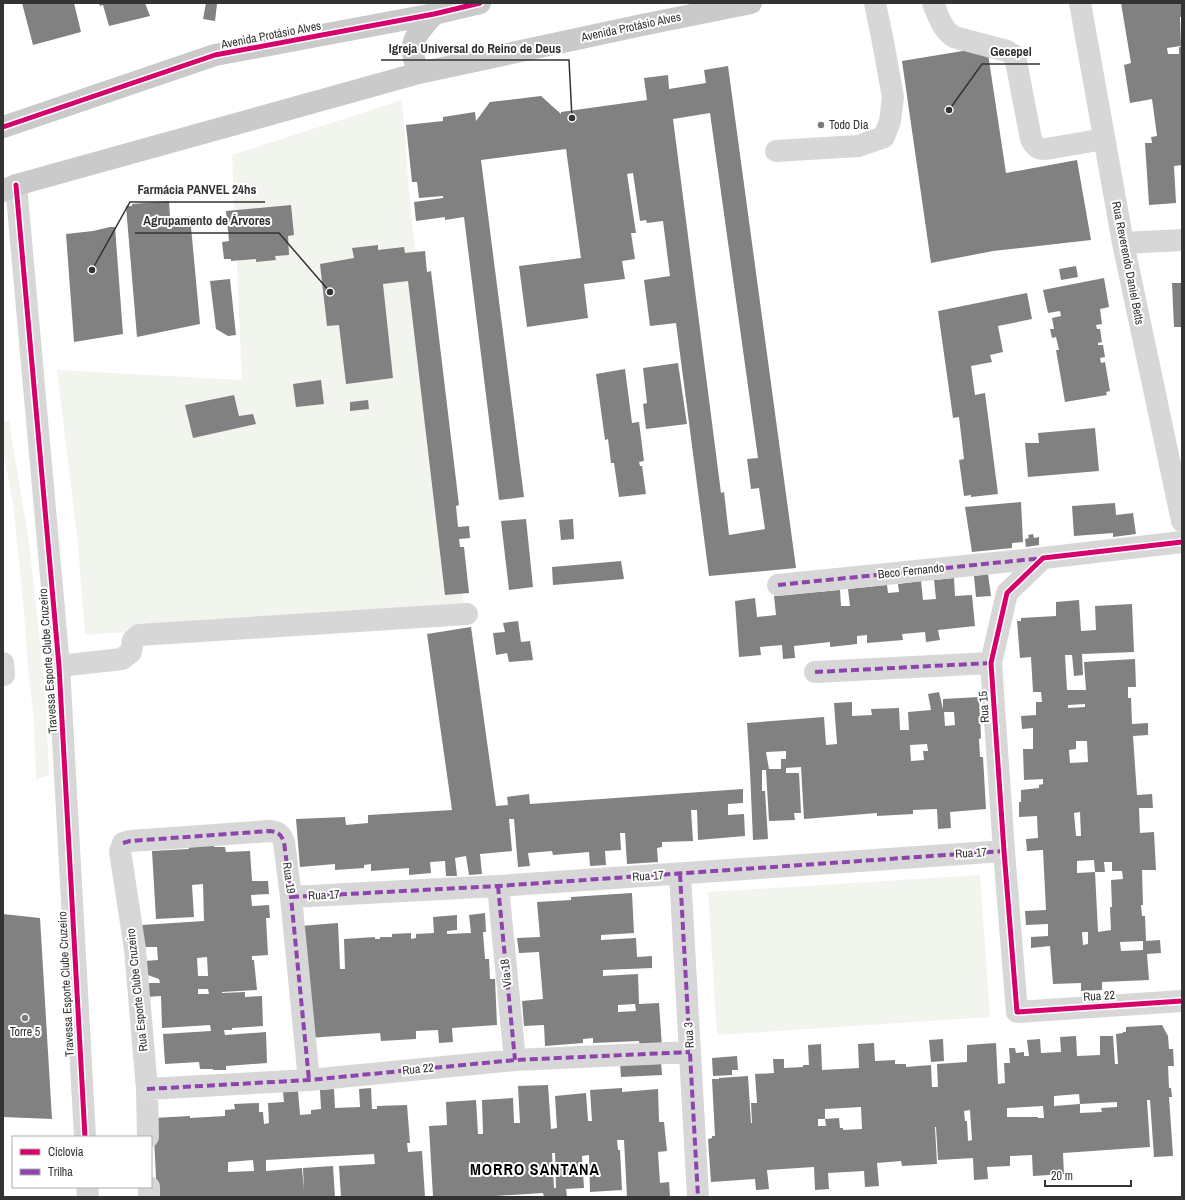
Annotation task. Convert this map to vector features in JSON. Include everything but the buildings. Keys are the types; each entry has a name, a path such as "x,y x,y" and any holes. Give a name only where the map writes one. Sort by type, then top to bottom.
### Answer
{"main road":[{"name":"Avenida Protásio Alves","path":"3,127 215,55 434,14 480,3"},
{"name":"Avenida Protásio Alves","path":"9,188 419,73 642,24 751,3"},
{"path":"419,73 414,61 412,48 417,33 434,14"}],"street":[{"path":"776,151 858,146 884,137 890,121 893,97 884,42 875,3"},
{"path":"933,3 949,34 954,37 1007,51 1015,56 1031,140 1039,149 1104,138"},
{"name":"Rua Reverendo Daniel Betts","path":"1080,3 1123,243 1182,521"},
{"name":"Travessa Esporte Clube Cruzeiro","path":"9,188 59,666 85,1136"},
{"path":"1123,243 1182,240"},
{"path":"1043,558 1182,542"},
{"name":"Beco Fernando","path":"778,585 1043,558"},
{"name":"Rua 15","path":"1016,1012 991,663 1007,593 1043,558"},
{"path":"59,666 122,659 130,652 133,640 139,635 467,614"},
{"path":"815,672 991,663"},
{"name":"Rua 19","path":"123,843 130,841 270,831 277,832 282,836 291,897 309,1080"},
{"name":"Rua Esporte Clube Cruzeiro","path":"123,843 120,852 135,949 147,1088 148,1136"},
{"name":"Rua 17","path":"291,897 498,886 1004,851"},
{"name":"Rua 3","path":"680,874 698,1197"},
{"name":"Via 18","path":"498,886 515,1060"},
{"name":"Rua 22","path":"1016,1012 1182,1001"},
{"name":"Rua 22","path":"147,1088 309,1080 515,1060 690,1052"}],"shaded area":[{"path":"402,100 411,215 464,607 85,635 78,544 57,370 242,380 232,155"},
{"path":"3,421 9,421 30,549 45,688 49,775 36,780 34,720 13,503 3,450"},
{"path":"980,875 990,1017 717,1035 708,892"}],"marked path":[{"path":"778,585 1043,558"},
{"path":"815,672 991,663"},
{"path":"123,843 130,841 270,831 277,833 282,837 284,842 291,897 309,1080"},
{"path":"291,897 498,886 1004,851"},
{"path":"680,874 698,1197"},
{"path":"498,886 515,1060"},
{"path":"147,1089 309,1080 515,1060 690,1052"}],"cycle path":[{"path":"3,127 215,55 434,14 480,3"},
{"path":"16,185 59,666 85,1136"},
{"path":"1182,542 1043,558 1007,593 991,663 1017,1012 1182,1001"}],"place":[{"name":"Gecepel","path":"949,110"},
{"name":"Igreja Universal do Reino de Deus","path":"572,118"},
{"name":"Todo Dia","path":"821,125"},
{"name":"Farmácia PANVEL 24hs","path":"92,270"},
{"name":"Agrupamento de Árvores","path":"330,292"},
{"name":"Torre 5","path":"25,1018"}],"district":[{"name":"MORRO SANTANA","path":"535,1169"}]}
